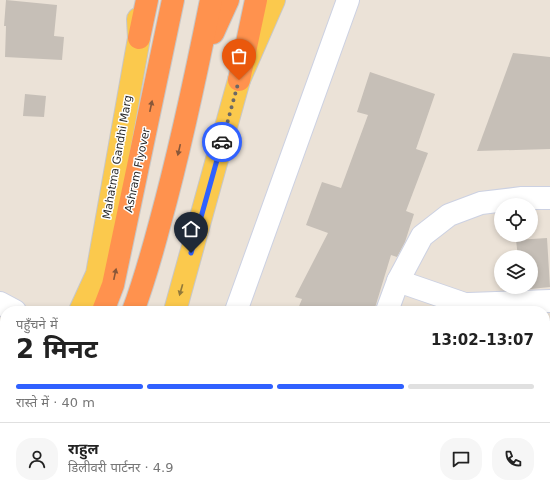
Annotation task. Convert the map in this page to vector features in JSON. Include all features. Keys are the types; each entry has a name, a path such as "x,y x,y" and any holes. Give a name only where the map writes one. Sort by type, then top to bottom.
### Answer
{"highway":[{"path":"139,38 147,0"},
{"path":"164,0 167,28"},
{"name":"Ashram Flyover","path":"105,306 113,285 173,0"},
{"path":"136,306 175,167 210,0"},
{"path":"196,71 228,0"},
{"path":"239,80 256,0"}],"main road":[{"name":"Mahatma Gandhi Marg","path":"82,306 96,274 139,38 137,0"},
{"path":"176,306 239,80 274,0"}],"street":[{"path":"238,306 348,0"},
{"path":"389,306 398,281 422,236 449,215 481,203 522,198 550,198"},
{"path":"398,281 470,306"},
{"path":"464,304 550,301"}],"building":[{"path":"6,0 57,5 54,36 64,37 62,60 5,57 6,26 4,26"},
{"path":"513,53 550,57 550,149 477,151"},
{"path":"370,72 435,94 416,149 428,153 406,211 414,214 405,242 397,257 391,255 376,306 299,306 302,299 295,297 328,233 306,225 322,182 341,188 368,115 357,112"},
{"path":"25,94 46,96 44,117 23,116"},
{"path":"547,238 550,287 538,288 538,250 517,250 516,242 538,242 538,239"}],"way so far":[{"path":"222,142 239,80"}],"route":[{"path":"191,253 222,142"}]}
